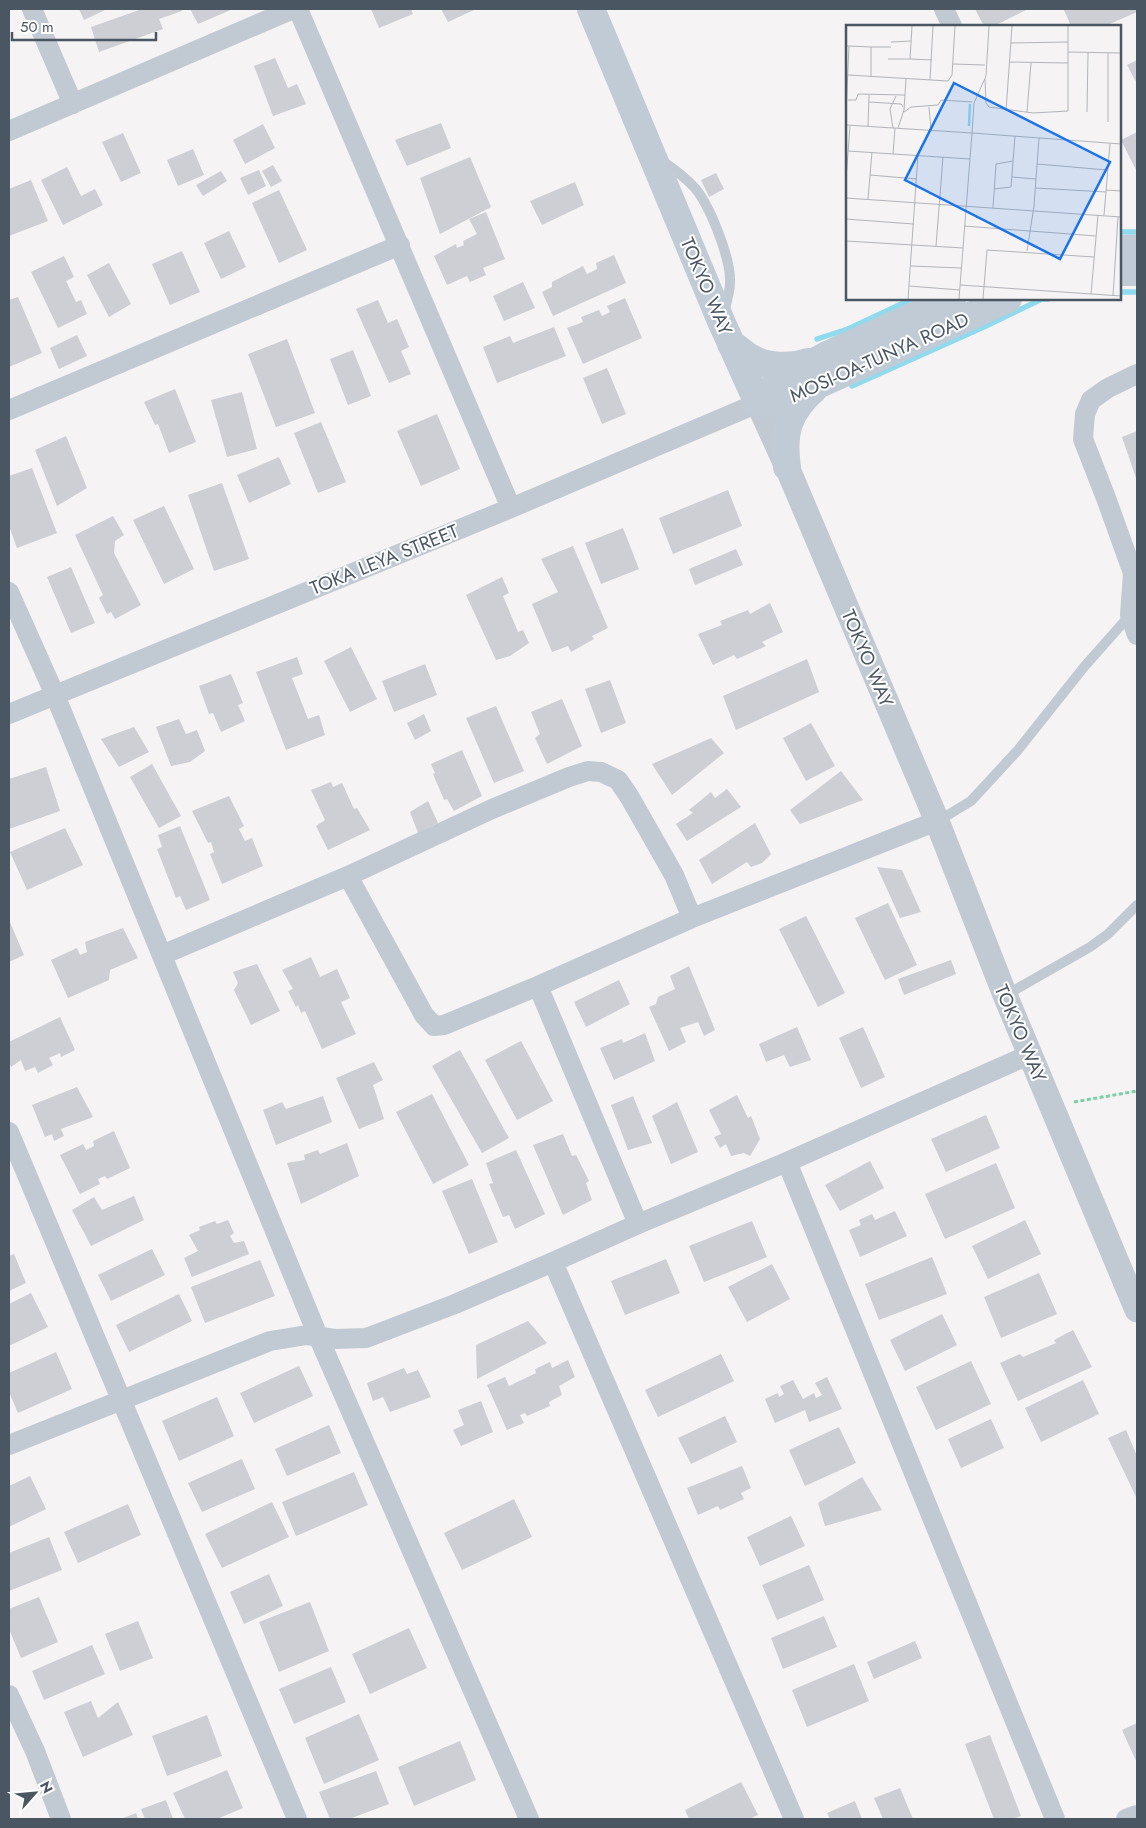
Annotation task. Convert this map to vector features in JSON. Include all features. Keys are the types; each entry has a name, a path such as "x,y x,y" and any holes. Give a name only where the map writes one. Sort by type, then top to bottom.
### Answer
{"main road":[{"name":"TOKYO WAY","path":"591,9 726,332 758,403"},
{"path":"1121,249 1137,249"},
{"path":"1121,272 1137,272"},
{"name":"MOSI-OA-TUNYA ROAD","path":"758,403 778,382 827,355 950,300"},
{"name":"MOSI-OA-TUNYA ROAD","path":"758,403 782,401 1006,300"},
{"path":"726,332 752,358 776,366 802,364 827,355"},
{"path":"787,467 784,449 786,431 792,414 803,398 816,386"}],"street":[{"path":"32,9 72,104"},
{"path":"9,131 293,9"},
{"path":"298,9 511,508"},
{"path":"944,9 952,25"},
{"path":"9,410 400,245"},
{"path":"1137,374 1108,388 1091,400 1084,414 1083,439 1133,574 1134,614 1137,634"},
{"name":"TOKA LEYA STREET","path":"9,714 511,508 758,403"},
{"name":"TOKYO WAY","path":"758,403 937,821 1005,995 1137,1310"},
{"path":"9,592 55,695 318,1336 529,1819"},
{"path":"162,955 348,876 492,809 588,771 601,772 618,780 674,875 692,918"},
{"path":"348,876 424,1015 434,1026 444,1025 461,1019 692,918 937,821"},
{"path":"538,986 638,1224"},
{"path":"9,1445 270,1341 307,1335 366,1338 374,1335 455,1304 638,1224 787,1162 1031,1054"},
{"path":"9,1132 296,1819"},
{"path":"787,1162 1056,1819"},
{"path":"552,1262 794,1819"},
{"path":"9,1695 35,1751 61,1819"},
{"path":"1126,1819 1137,1815"}],"lane":[{"path":"937,821 971,802 1018,750 1084,667 1134,614"},
{"path":"1005,995 1090,947 1108,934 1137,905"}],"path":[{"path":"1052,1106 1137,1091"}],"building":[{"path":"79,9 107,9 84,20"},
{"path":"142,9 181,9 182,11 159,19 163,29 99,52 91,27"},
{"path":"190,9 233,9 198,24"},
{"path":"371,9 411,9 413,14 379,28"},
{"path":"441,9 476,9 448,22"},
{"path":"975,9 1028,9 996,25 983,25"},
{"path":"1137,9 1137,12 1107,25 1071,25 1064,10"},
{"path":"275,58 288,88 297,84 306,104 273,116 254,66"},
{"path":"1137,60 1137,84 1127,65"},
{"path":"441,123 451,148 407,166 395,140"},
{"path":"263,124 275,148 245,164 233,140"},
{"path":"1137,132 1137,172 1121,140"},
{"path":"123,133 141,173 121,182 102,142"},
{"path":"193,149 204,175 178,186 167,160"},
{"path":"470,157 491,207 440,234 420,178"},
{"path":"273,165 282,181 271,187 262,171"},
{"path":"67,167 81,196 95,189 103,205 63,225 41,180"},
{"path":"259,170 266,186 248,195 240,178"},
{"path":"221,171 227,181 203,196 196,185"},
{"path":"716,173 724,189 709,197 701,180"},
{"path":"31,180 48,221 9,236 9,189"},
{"path":"575,182 584,205 542,225 530,201"},
{"path":"279,190 307,250 279,263 252,203"},
{"path":"486,212 505,259 483,268 486,275 470,282 467,276 447,285 434,256 456,244 457,248 464,245 463,241 477,234 469,219"},
{"path":"229,231 246,267 221,279 204,243"},
{"path":"182,251 200,292 170,305 152,264"},
{"path":"614,255 626,283 553,316 542,292 552,287 552,282 583,266 587,274 597,269 596,263"},
{"path":"64,256 74,277 66,281 76,302 81,300 87,314 58,328 31,272"},
{"path":"109,263 131,304 109,317 87,275"},
{"path":"523,282 535,308 504,321 493,296"},
{"path":"18,297 42,353 9,367 9,300"},
{"path":"625,298 642,338 583,364 567,328 583,322 581,317 599,310 602,316 610,312 607,306"},
{"path":"378,300 388,323 397,319 409,347 401,351 411,374 389,383 356,309"},
{"path":"554,327 566,356 497,383 483,347 510,336 513,343"},
{"path":"77,335 87,356 59,369 50,348"},
{"path":"287,339 315,413 276,427 248,354"},
{"path":"353,350 371,396 348,405 330,359"},
{"path":"607,368 626,414 602,424 583,378"},
{"path":"175,389 196,442 169,453 158,424 155,425 144,402"},
{"path":"242,392 257,449 227,457 211,400"},
{"path":"437,414 460,469 421,486 397,431"},
{"path":"321,422 346,482 318,493 294,433"},
{"path":"1137,431 1137,481 1122,437"},
{"path":"66,436 87,488 57,506 35,450"},
{"path":"279,457 291,484 249,503 237,475"},
{"path":"32,468 57,533 17,548 9,526 9,476"},
{"path":"222,483 249,559 214,571 188,495"},
{"path":"728,490 742,526 673,554 659,518"},
{"path":"164,506 194,569 164,584 133,520"},
{"path":"113,516 124,535 115,541 114,553 141,605 115,619 111,612 107,614 99,598 103,595 75,535"},
{"path":"623,528 639,569 601,584 585,543"},
{"path":"573,546 608,628 592,636 594,639 571,652 568,646 552,652 532,604 558,592 541,559"},
{"path":"736,549 743,565 695,585 689,569"},
{"path":"71,567 95,623 71,633 47,577"},
{"path":"502,577 509,593 503,596 518,632 523,630 529,643 510,656 496,660 466,595"},
{"path":"770,603 783,632 762,642 766,646 737,659 734,655 713,665 698,634 722,625 720,621 748,610 750,614"},
{"path":"351,647 377,699 350,712 324,661"},
{"path":"297,657 303,674 292,678 308,719 319,715 325,735 286,750 256,672"},
{"path":"807,659 819,692 736,730 723,696"},
{"path":"425,664 437,695 394,712 382,681"},
{"path":"231,674 243,703 238,705 245,721 221,732 213,713 209,714 199,686"},
{"path":"610,680 626,723 601,733 585,689"},
{"path":"562,699 582,746 547,764 535,738 540,734 531,712"},
{"path":"496,706 524,771 494,783 466,718"},
{"path":"424,714 431,731 415,740 407,723"},
{"path":"179,719 186,734 197,730 205,751 190,762 171,766 156,727"},
{"path":"811,723 835,766 806,781 783,738"},
{"path":"134,727 149,752 119,767 101,739"},
{"path":"711,738 724,753 672,795 652,764"},
{"path":"462,750 482,796 454,811 447,799 444,800 433,774 435,773 431,764"},
{"path":"152,764 181,816 159,828 130,777"},
{"path":"46,767 60,811 9,829 9,779"},
{"path":"841,771 863,800 800,824 790,810"},
{"path":"331,782 333,787 342,783 354,809 357,808 370,830 328,850 316,826 325,820 311,790"},
{"path":"727,789 741,807 687,841 676,824 693,813 689,810 711,792 715,798"},
{"path":"229,796 244,826 239,829 245,841 252,838 263,866 222,884 210,854 214,852 211,842 208,843 192,811"},
{"path":"428,801 438,823 418,833 410,812"},
{"path":"755,823 771,854 762,863 751,867 747,862 712,884 699,860"},
{"path":"180,826 210,900 186,910 180,896 176,898 157,849 162,847 158,835"},
{"path":"65,828 83,865 27,890 10,852"},
{"path":"877,867 902,870 921,912 900,918"},
{"path":"888,903 917,965 885,980 855,918"},
{"path":"806,916 845,993 818,1007 779,929"},
{"path":"9,920 24,955 9,962"},
{"path":"123,928 138,958 110,970 109,980 68,998 51,960 77,948 80,955 87,952 85,942"},
{"path":"311,957 320,977 337,969 350,998 341,1002 356,1034 322,1049 305,1011 301,1013 298,1005 296,1007 288,991 293,989 282,970"},
{"path":"951,960 956,974 904,995 898,979"},
{"path":"257,964 280,1011 251,1025 234,990 238,983 233,972"},
{"path":"689,966 715,1030 704,1036 698,1022 680,1028 686,1042 669,1051 649,1007 656,1004 658,997 675,989 670,976"},
{"path":"619,980 630,1004 586,1027 574,1002"},
{"path":"60,1017 75,1050 61,1057 60,1053 49,1058 53,1065 38,1073 35,1067 25,1071 21,1060 11,1067 9,1062 9,1042"},
{"path":"797,1027 811,1060 790,1067 784,1055 766,1062 759,1044"},
{"path":"863,1027 885,1077 861,1088 839,1038"},
{"path":"645,1033 655,1061 614,1080 600,1048 622,1039 623,1043"},
{"path":"521,1041 553,1101 517,1120 485,1060"},
{"path":"460,1050 509,1138 482,1153 432,1066"},
{"path":"374,1062 383,1080 373,1085 384,1119 359,1129 336,1078"},
{"path":"77,1087 93,1117 61,1129 64,1136 54,1141 52,1134 45,1137 32,1105"},
{"path":"432,1094 469,1165 433,1184 396,1112"},
{"path":"737,1095 748,1118 751,1116 760,1139 750,1156 744,1153 731,1156 726,1144 720,1148 714,1137 721,1134 709,1110"},
{"path":"323,1096 332,1122 276,1145 263,1110 282,1102 286,1109"},
{"path":"633,1096 652,1143 628,1150 611,1105"},
{"path":"677,1102 698,1152 671,1164 652,1116"},
{"path":"986,1115 1000,1148 946,1172 931,1139"},
{"path":"114,1131 130,1168 107,1179 105,1176 98,1179 100,1184 80,1194 60,1155 83,1144 86,1150 94,1146 93,1141"},
{"path":"563,1134 572,1156 576,1155 589,1181 586,1183 592,1200 563,1215 533,1145"},
{"path":"347,1143 359,1176 301,1204 287,1163 305,1160 304,1155 318,1150 320,1154"},
{"path":"516,1150 545,1214 515,1229 509,1215 503,1217 489,1184 493,1183 486,1163"},
{"path":"870,1161 884,1188 840,1211 825,1185"},
{"path":"996,1163 1015,1208 945,1239 925,1194"},
{"path":"472,1179 498,1242 469,1254 442,1191"},
{"path":"134,1196 144,1220 91,1246 72,1210 94,1197 102,1210"},
{"path":"895,1211 907,1236 860,1257 849,1230 861,1225 859,1220 872,1214 875,1220"},
{"path":"228,1220 234,1233 230,1236 234,1243 244,1241 249,1254 192,1277 184,1258 198,1251 189,1235 200,1230 199,1227 215,1221 217,1224"},
{"path":"1025,1220 1041,1254 988,1279 972,1246"},
{"path":"752,1221 767,1257 704,1282 689,1246"},
{"path":"152,1249 165,1275 111,1301 98,1275"},
{"path":"14,1254 26,1283 9,1291 9,1256"},
{"path":"932,1257 947,1294 879,1320 865,1284"},
{"path":"666,1259 680,1293 625,1315 611,1281"},
{"path":"260,1260 275,1296 205,1323 191,1287"},
{"path":"772,1264 790,1299 747,1322 728,1287"},
{"path":"1039,1273 1057,1314 1001,1338 984,1297"},
{"path":"31,1293 48,1327 9,1346 9,1304"},
{"path":"179,1294 192,1321 129,1352 116,1325"},
{"path":"942,1314 957,1345 905,1371 890,1340"},
{"path":"528,1321 547,1343 477,1379 476,1345"},
{"path":"1073,1330 1092,1367 1018,1401 1000,1363 1020,1354 1023,1357 1056,1343 1054,1340"},
{"path":"56,1352 72,1389 18,1413 9,1392 9,1373"},
{"path":"721,1354 734,1381 658,1417 645,1390"},
{"path":"568,1360 575,1377 559,1386 562,1395 549,1402 550,1406 527,1416 525,1413 520,1415 524,1423 507,1430 487,1385 505,1377 509,1386 536,1373 535,1369 550,1362 552,1368"},
{"path":"971,1361 991,1404 936,1430 916,1387"},
{"path":"299,1366 313,1396 254,1423 240,1393"},
{"path":"404,1368 407,1374 418,1370 431,1397 390,1412 383,1397 373,1401 367,1383"},
{"path":"827,1377 842,1409 809,1422 805,1410 775,1423 765,1399 778,1393 779,1397 784,1394 780,1386 793,1380 803,1399 814,1393 816,1398 822,1395 815,1383"},
{"path":"1083,1380 1099,1414 1041,1442 1025,1408"},
{"path":"217,1397 234,1436 179,1461 162,1421"},
{"path":"481,1401 493,1432 461,1446 453,1430 464,1425 458,1410"},
{"path":"725,1416 737,1442 691,1464 678,1438"},
{"path":"991,1419 1004,1448 961,1468 948,1439"},
{"path":"329,1425 341,1453 287,1476 275,1449"},
{"path":"839,1427 856,1463 805,1486 789,1450"},
{"path":"1126,1430 1137,1456 1137,1499 1108,1438"},
{"path":"242,1459 255,1489 202,1512 188,1483"},
{"path":"742,1466 751,1488 741,1493 744,1499 720,1510 718,1506 698,1515 687,1488"},
{"path":"354,1472 368,1505 296,1536 282,1502"},
{"path":"30,1476 46,1509 9,1527 9,1486"},
{"path":"862,1477 882,1510 825,1526 818,1503"},
{"path":"514,1499 532,1537 462,1570 444,1533"},
{"path":"272,1502 289,1537 222,1568 205,1534"},
{"path":"128,1504 141,1535 78,1563 64,1532"},
{"path":"791,1516 805,1546 760,1566 747,1537"},
{"path":"49,1537 62,1570 9,1591 9,1553"},
{"path":"809,1565 824,1600 777,1620 762,1585"},
{"path":"269,1574 283,1606 244,1624 230,1592"},
{"path":"39,1597 58,1642 21,1658 9,1629 9,1609"},
{"path":"310,1602 329,1651 279,1672 259,1622"},
{"path":"824,1616 837,1647 783,1669 771,1638"},
{"path":"138,1621 153,1658 120,1671 105,1634"},
{"path":"409,1628 427,1668 370,1694 352,1654"},
{"path":"915,1641 922,1658 874,1679 867,1662"},
{"path":"92,1645 105,1674 44,1700 32,1671"},
{"path":"854,1664 869,1701 807,1727 792,1690"},
{"path":"331,1667 346,1702 294,1724 279,1689"},
{"path":"91,1701 98,1718 118,1702 133,1735 83,1757 64,1712"},
{"path":"359,1714 379,1760 324,1784 305,1738"},
{"path":"207,1715 222,1756 167,1776 152,1736"},
{"path":"1137,1723 1137,1763 1122,1730"},
{"path":"990,1735 1021,1816 1012,1819 994,1819 965,1744"},
{"path":"460,1741 476,1780 414,1806 398,1767"},
{"path":"227,1770 243,1808 217,1819 185,1819 173,1793"},
{"path":"376,1771 389,1804 349,1819 330,1819 319,1792"},
{"path":"741,1782 758,1815 749,1819 689,1819 685,1810"},
{"path":"900,1788 913,1819 883,1819 874,1798"},
{"path":"166,1800 173,1819 145,1819 141,1809"},
{"path":"855,1801 862,1819 830,1819 827,1813"},
{"path":"136,1813 138,1819 121,1819"}],"waterway":[{"path":"1121,232 1137,232"},
{"path":"1121,292 1137,292"},
{"path":"817,339 848,329 910,300"},
{"path":"852,386 1040,300"}]}
